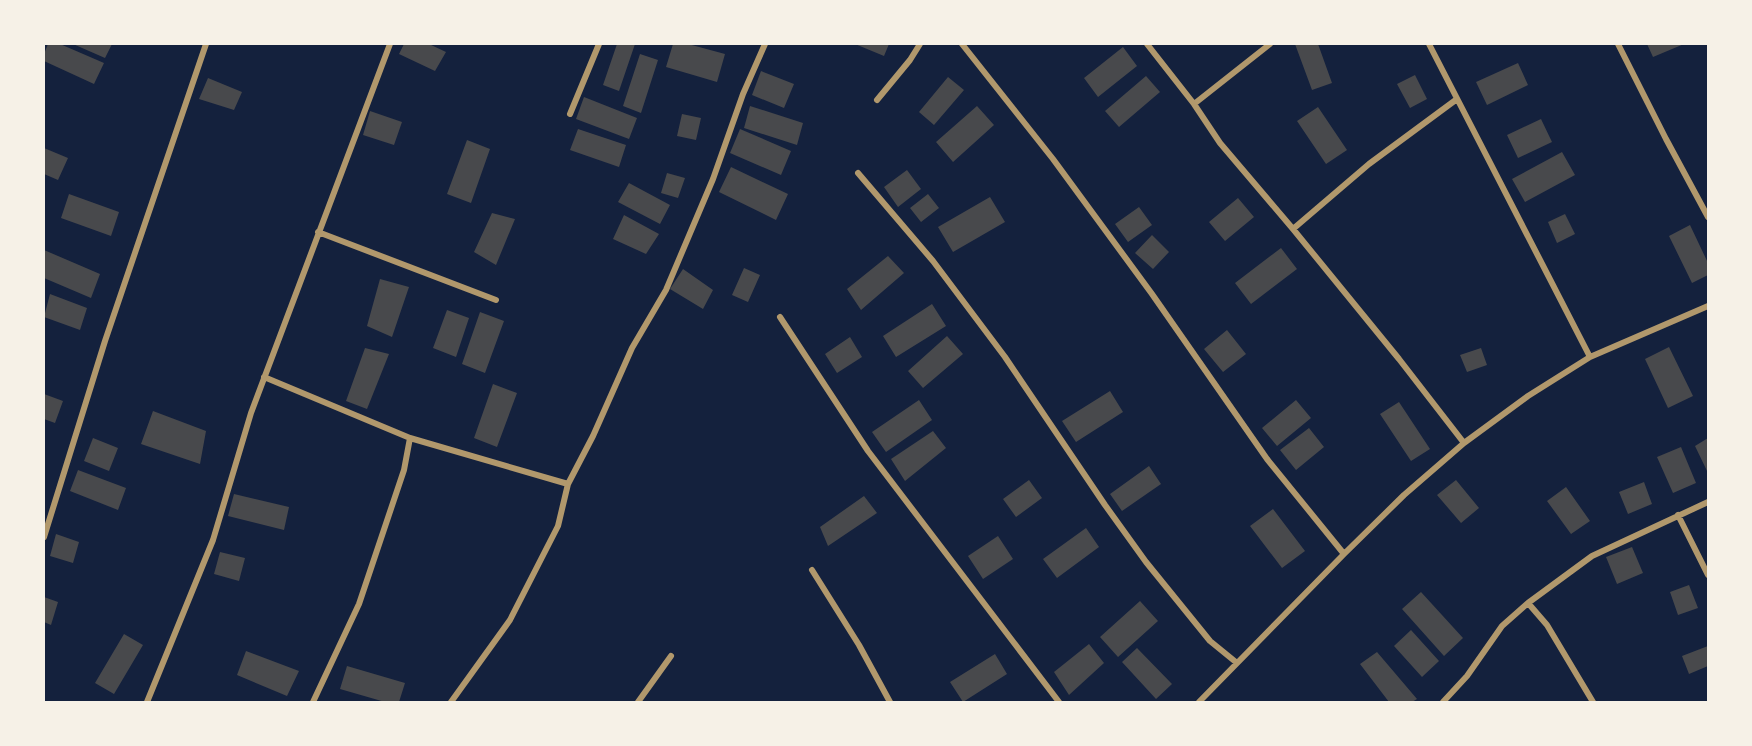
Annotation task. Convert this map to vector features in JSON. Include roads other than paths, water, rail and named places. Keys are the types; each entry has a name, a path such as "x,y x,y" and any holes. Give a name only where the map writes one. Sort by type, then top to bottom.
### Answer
{"street":[{"path":"44,537 105,341 206,44"},
{"path":"147,702 213,540 264,376 390,44"},
{"path":"570,114 599,44"},
{"path":"451,702 510,620 558,526 568,484 593,436 632,348 666,290 765,44"},
{"path":"877,100 910,60 920,44"},
{"path":"962,44 1053,159 1145,284 1267,459 1344,554"},
{"path":"1147,44 1194,104 1220,144 1293,229 1464,443"},
{"path":"1194,104 1259,47 1270,44"},
{"path":"1429,44 1590,357"},
{"path":"1618,44 1708,217"},
{"path":"1293,229 1369,164 1457,99"},
{"path":"858,173 933,261 1005,357 1146,562 1210,641 1237,663"},
{"path":"318,232 496,300"},
{"path":"1199,702 1404,495 1464,443 1528,396 1590,357 1708,306"},
{"path":"780,317 868,451 1059,702"},
{"path":"264,376 410,438 568,484"},
{"path":"313,702 359,604 404,470 410,438"},
{"path":"1443,702 1467,676 1502,626 1528,603 1592,556 1708,502"},
{"path":"1678,515 1708,575"},
{"path":"812,570 859,645 890,702"},
{"path":"1528,603 1547,625 1593,702"},
{"path":"638,702 671,656"}]}
